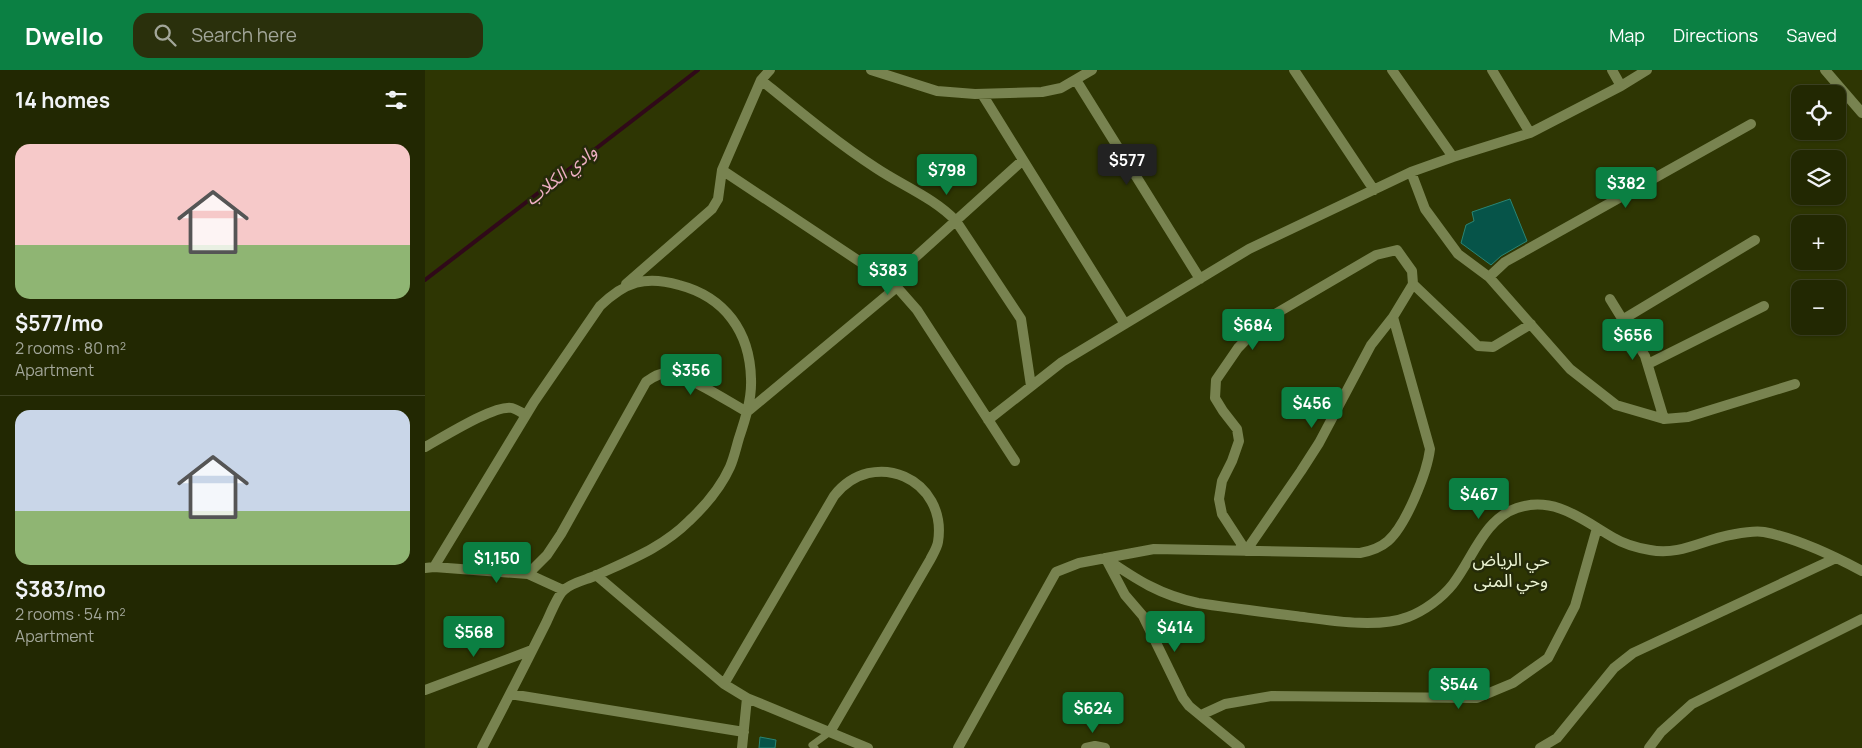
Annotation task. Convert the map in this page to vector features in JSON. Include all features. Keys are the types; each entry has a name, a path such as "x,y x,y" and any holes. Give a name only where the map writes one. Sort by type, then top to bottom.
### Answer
{"street":[{"path":"563,590 528,574 429,568 526,415 600,306 712,209 718,199 722,170 761,80 771,70"},
{"path":"871,70 937,91 982,94 1042,92 1061,88 1092,70"},
{"path":"1294,70 1374,190"},
{"path":"1392,70 1453,156"},
{"path":"1505,70 1494,74 1530,133"},
{"path":"1612,70 1621,86"},
{"path":"989,420 1062,362 1249,249 1411,172 1453,156 1530,133 1621,86 1647,70"},
{"path":"1825,70 1862,113"},
{"path":"761,80 827,134 877,169 944,209 956,221 1021,319 1031,386"},
{"path":"1076,80 1200,279"},
{"path":"982,94 1125,324"},
{"path":"1489,277 1505,262 1751,124"},
{"path":"747,412 893,284 956,221 1023,160"},
{"path":"722,170 893,284 917,310 1015,461"},
{"path":"1411,172 1425,209 1457,254 1489,277 1570,369 1617,405 1664,419 1687,417 1795,384"},
{"path":"1622,320 1755,240"},
{"path":"1397,250 1412,271 1413,284 1393,317 1371,345 1357,368 1319,443 1246,551 1222,514 1219,499 1222,481 1239,441 1237,429 1215,398 1216,380 1238,348 1265,320 1376,256 1397,250"},
{"path":"482,748 563,590 656,548 689,522 714,494 730,467 747,412 751,380 748,351 741,333 731,316 717,302 698,291 679,284 657,281 639,282 624,286"},
{"path":"1413,284 1478,346 1493,347 1531,324"},
{"path":"1609,299 1645,356 1664,419"},
{"path":"1648,364 1764,306"},
{"path":"958,748 1056,572 1079,563 1154,550 1360,554 1375,549 1389,540 1407,515 1429,460 1430,449 1393,317"},
{"path":"528,574 547,555 561,534 645,382 654,376 666,373 679,375 747,412"},
{"path":"425,447 491,412 503,408 512,408 526,415"},
{"path":"724,684 841,487 848,480 871,472 887,472 905,477 917,483 933,505 939,529 937,544 931,560 830,732"},
{"path":"1105,558 1159,592 1178,599 1345,623 1388,622 1407,618 1439,599 1452,584 1495,521 1518,507 1537,504 1553,505 1574,513 1616,540 1651,550 1668,552 1685,549 1729,535 1762,532 1787,538 1862,571"},
{"path":"1201,715 1225,704 1272,696 1477,698 1513,683 1548,658 1575,606 1597,528"},
{"path":"1105,558 1125,595 1143,616 1183,698 1240,748"},
{"path":"1540,748 1557,738 1614,668 1633,653 1836,558"},
{"path":"596,575 724,684 747,698 868,748"},
{"path":"1649,748 1661,732 1692,704 1862,620"},
{"path":"425,690 532,650"},
{"path":"510,694 744,732"},
{"path":"742,748 747,698"},
{"path":"1086,748 1095,746 1105,748"}],"lane":[{"path":"815,748 812,745 830,732"}],"building":[{"path":"1510,199 1527,241 1501,256 1491,265 1461,243 1466,225 1474,221 1472,212"},
{"path":"760,737 776,740 775,748 759,748"}],"waterway":[{"name":"وادي الكلاب","path":"425,280 698,70"}],"district":[{"name":"حي الرياض وحي المنى","path":"1511,570"}]}
